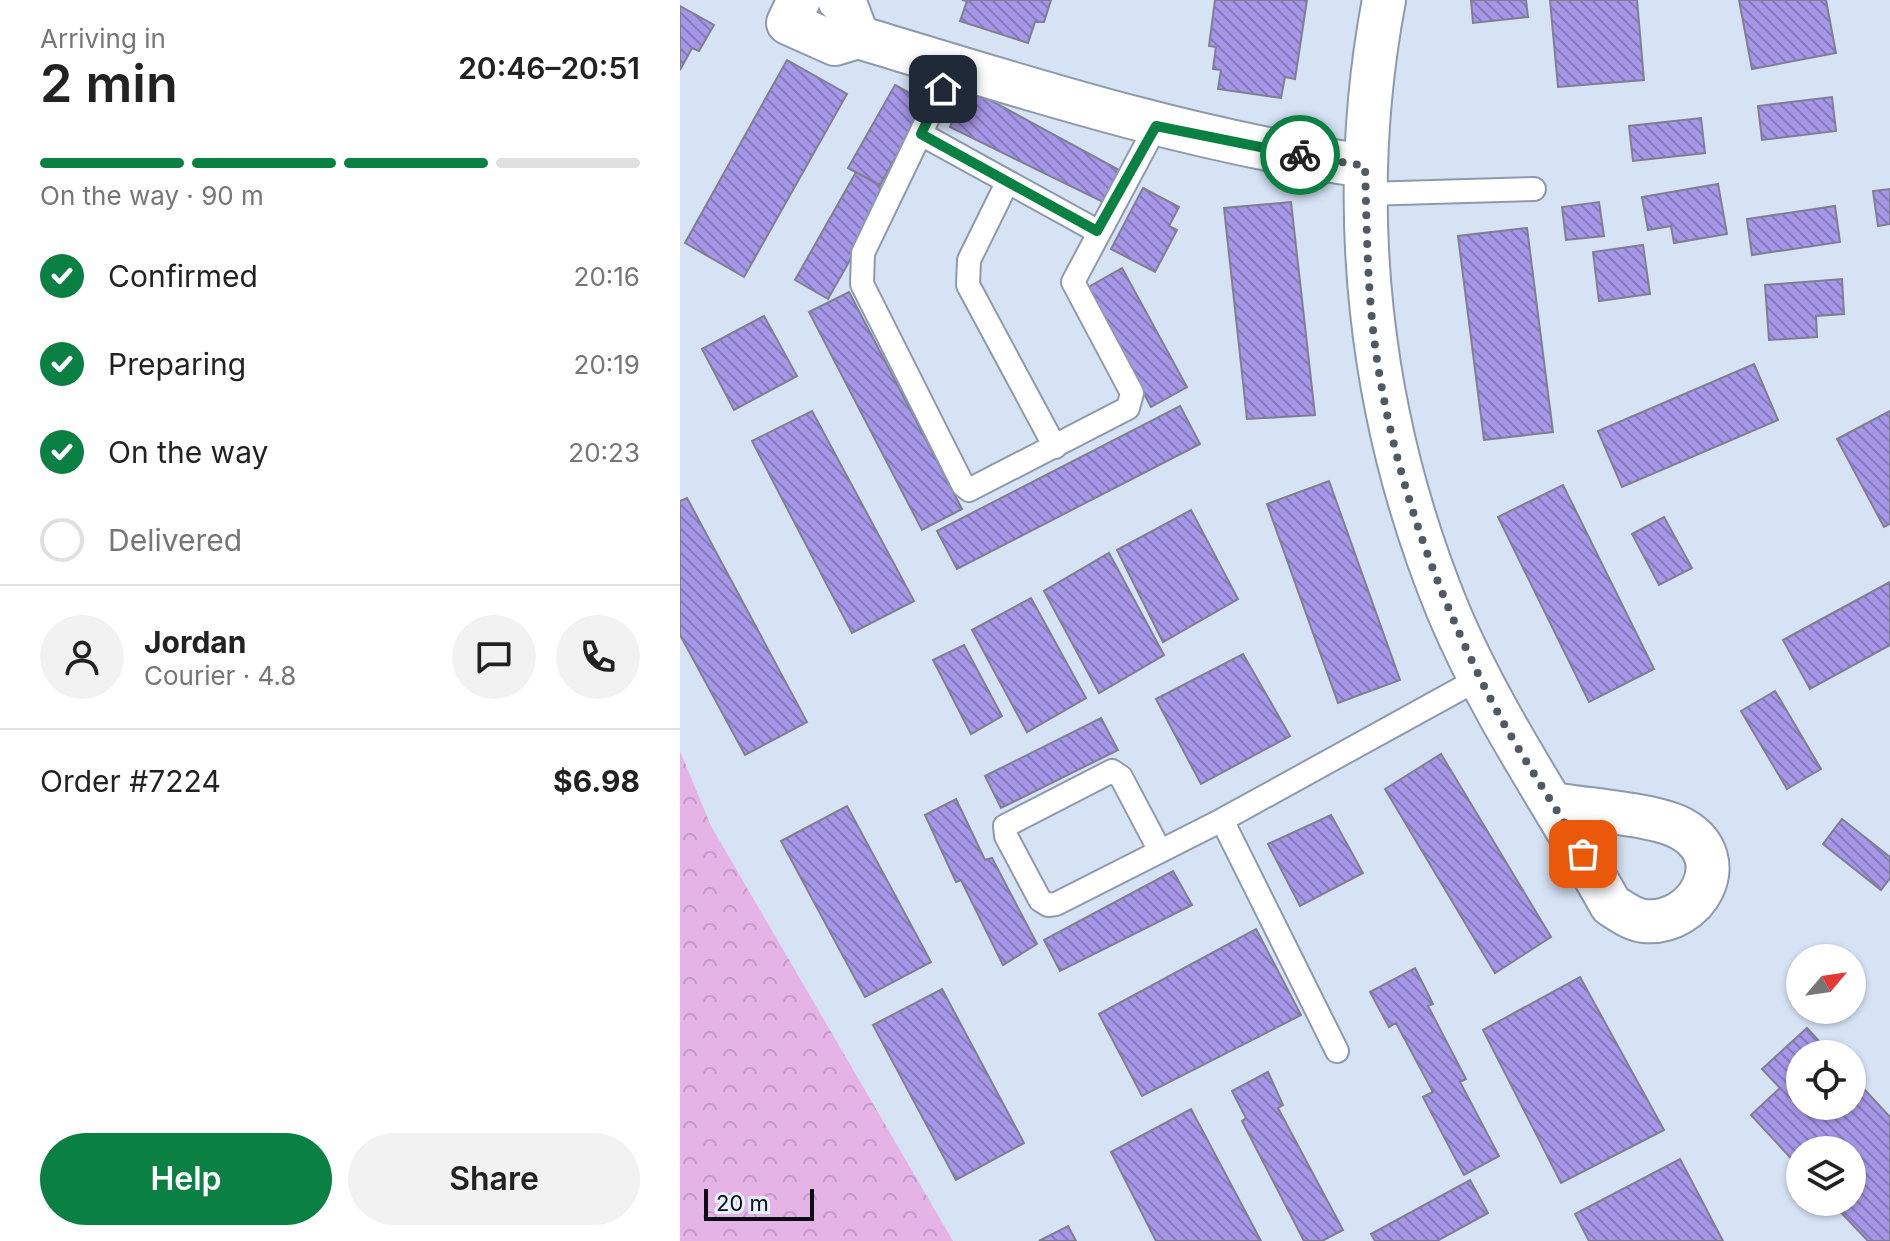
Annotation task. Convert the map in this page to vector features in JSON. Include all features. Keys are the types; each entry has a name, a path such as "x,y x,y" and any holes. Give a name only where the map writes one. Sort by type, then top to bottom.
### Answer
{"street":[{"path":"799,0 788,23 835,44 858,37 1156,126 1365,180"},
{"path":"839,0 845,3 858,37"},
{"path":"1384,0 1374,50 1365,180 1367,275 1378,366 1396,451 1449,613 1480,678 1555,804"}],"lane":[{"path":"953,66 863,253 862,284 963,485 969,490 1128,408 1132,401 1132,393 1073,282 1097,231 1156,126"},
{"path":"921,134 1097,231"},
{"path":"1365,180 1534,189"},
{"path":"1007,183 969,260 968,285 1055,447"},
{"path":"1160,851 1121,777 1112,771 1005,826 1006,836 1040,900 1048,905 1160,851 1222,820 1480,678"},
{"path":"1222,820 1337,1051"}],"green space":[{"path":"680,751 711,826 953,1241 680,1241"}],"building":[{"path":"962,0 1051,0 1044,22 1035,22 1028,43 960,21 967,1"},
{"path":"1215,0 1307,0 1295,79 1285,77 1281,98 1218,89 1221,70 1213,69 1216,47 1209,46"},
{"path":"1471,0 1526,0 1528,17 1473,23"},
{"path":"1550,0 1637,0 1644,80 1558,87"},
{"path":"1739,0 1826,0 1836,53 1752,69"},
{"path":"680,6 714,25 699,51 692,48 680,70"},
{"path":"787,60 847,94 744,277 685,243"},
{"path":"895,85 926,102 880,185 848,168"},
{"path":"966,87 1119,170 1103,202 950,127"},
{"path":"1832,97 1836,131 1762,140 1758,106"},
{"path":"1701,118 1705,153 1633,161 1629,126"},
{"path":"856,172 889,191 828,299 795,280"},
{"path":"1718,184 1727,234 1674,243 1671,226 1648,230 1642,197"},
{"path":"1143,188 1179,207 1169,226 1177,230 1155,272 1111,249"},
{"path":"1890,189 1890,224 1878,226 1873,191"},
{"path":"1291,202 1315,415 1247,419 1224,208"},
{"path":"1599,202 1604,236 1566,240 1562,207"},
{"path":"1835,206 1840,242 1752,255 1747,219"},
{"path":"1527,228 1553,432 1484,440 1458,236"},
{"path":"1643,245 1650,294 1599,301 1593,252"},
{"path":"1122,268 1187,387 1151,407 1087,288"},
{"path":"1842,279 1844,314 1816,316 1817,337 1769,340 1765,285"},
{"path":"849,292 962,509 922,530 809,312"},
{"path":"764,316 797,376 734,410 702,349"},
{"path":"1754,364 1778,420 1622,487 1598,431"},
{"path":"1180,406 1200,444 957,569 937,531"},
{"path":"812,411 914,601 852,633 752,441"},
{"path":"1890,411 1890,524 1884,527 1837,439"},
{"path":"1329,481 1400,680 1338,703 1267,504"},
{"path":"1563,485 1654,669 1589,702 1498,517"},
{"path":"687,498 807,722 745,755 680,635 680,501"},
{"path":"1191,510 1238,599 1163,642 1117,550"},
{"path":"1664,517 1692,568 1659,585 1632,534"},
{"path":"1109,553 1164,655 1099,693 1044,591"},
{"path":"1890,582 1890,645 1810,689 1783,640"},
{"path":"1031,598 1086,698 1027,732 972,630"},
{"path":"964,645 1002,716 971,734 933,660"},
{"path":"1243,654 1290,736 1201,784 1156,699"},
{"path":"1775,691 1821,769 1787,789 1741,711"},
{"path":"1101,718 1118,750 1001,808 985,776"},
{"path":"1441,754 1551,937 1495,973 1385,789"},
{"path":"956,799 985,860 992,858 1037,944 1003,965 961,880 956,882 925,815"},
{"path":"847,806 931,962 865,997 781,841"},
{"path":"1331,815 1363,873 1300,906 1268,844"},
{"path":"1842,819 1890,857 1890,878 1881,890 1823,844"},
{"path":"1173,871 1192,905 1060,971 1044,940"},
{"path":"1256,929 1301,1015 1142,1096 1099,1014"},
{"path":"1415,968 1433,1004 1428,1006 1466,1079 1460,1082 1499,1156 1464,1175 1423,1097 1433,1092 1396,1023 1389,1027 1370,992"},
{"path":"1580,977 1664,1130 1561,1183 1483,1030"},
{"path":"942,989 1024,1143 956,1180 873,1025"},
{"path":"1807,1028 1818,1040 1794,1040"},
{"path":"1786,1047 1786,1120 1866,1120 1866,1091 1890,1117 1890,1241 1868,1241 1844,1216 1866,1216 1866,1136 1786,1136 1786,1153 1751,1115 1780,1088 1762,1069"},
{"path":"1268,1072 1283,1105 1278,1108 1343,1230 1322,1241 1304,1241 1242,1121 1246,1118 1232,1091"},
{"path":"1191,1109 1261,1241 1156,1241 1111,1152"},
{"path":"1680,1159 1723,1241 1589,1241 1575,1214"},
{"path":"1470,1180 1488,1213 1437,1241 1375,1241 1371,1234"},
{"path":"1068,1226 1076,1241 1039,1241"}],"way so far":[{"path":"1300,155 1365,166 1367,275 1378,366 1396,451 1419,529 1449,613 1489,696 1583,854"}],"route":[{"path":"943,89 921,134 1097,231 1156,126 1300,155"}]}
